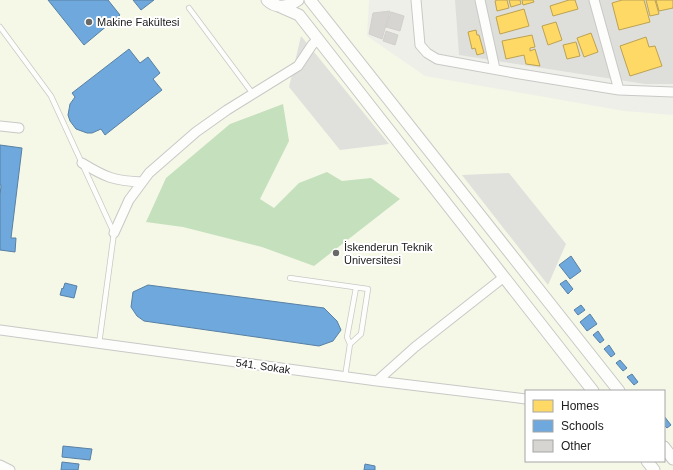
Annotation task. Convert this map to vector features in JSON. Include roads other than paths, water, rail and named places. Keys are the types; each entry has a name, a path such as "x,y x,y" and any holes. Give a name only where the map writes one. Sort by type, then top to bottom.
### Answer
{"street":[{"path":"271,3 284,6 291,5 298,0"},
{"path":"310,0 618,390"},
{"path":"416,0 420,45 427,52 437,58 495,70 619,90 673,92"},
{"path":"480,0 495,70"},
{"path":"594,0 619,90"},
{"path":"271,3 299,15 592,390"},
{"path":"114,233 129,200 149,174 196,132 227,110 298,66 312,45 318,39"},
{"path":"0,126 19,128"},
{"path":"82,164 109,178 123,182 142,182"},
{"path":"377,381 416,347 504,277"},
{"name":"541. Sokak","path":"0,330 346,377 525,399"},
{"path":"665,448 673,459"},
{"path":"648,462 654,470"},
{"path":"0,465 10,470"}],"lane":[{"path":"189,8 253,94"},
{"path":"0,27 51,96 114,233 99,344"},
{"path":"290,278 368,290 361,334 350,344"},
{"path":"346,377 350,344 347,337 356,288"}],"place":[{"name":"Makine Fakültesi","path":"89,22"},
{"name":"İskenderun Teknik Üniversitesi","path":"336,253"}]}
